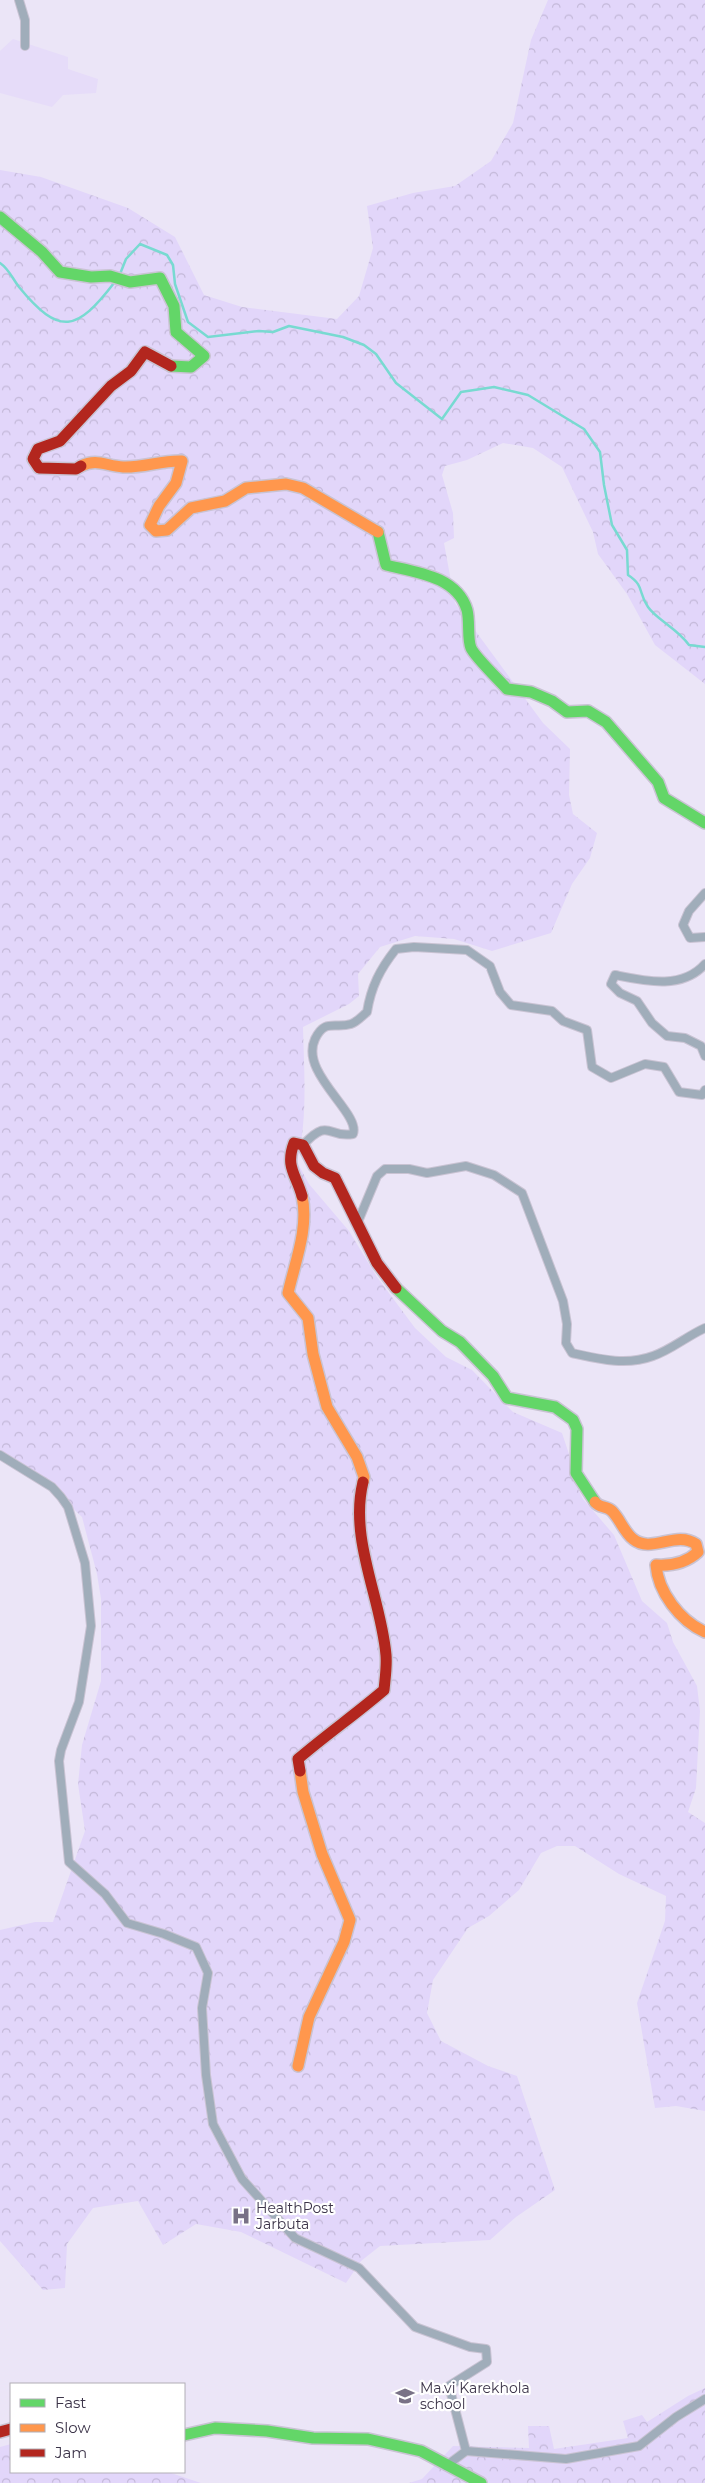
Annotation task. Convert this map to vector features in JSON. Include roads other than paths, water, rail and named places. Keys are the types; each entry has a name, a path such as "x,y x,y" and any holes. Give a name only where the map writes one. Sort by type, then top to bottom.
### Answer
{"street":[{"path":"19,0 25,20 26,46"},
{"path":"0,217 42,252 60,272 91,277 110,276 130,282 160,278 174,306 176,332 204,356 200,364 189,368 161,363 145,352 131,371 111,386 60,441 38,449 33,459 39,468 76,469 91,461 124,467 167,460 182,461 176,483 159,506 150,525 156,531 167,530 191,508 226,501 246,488 286,484 303,488 380,532 386,565 437,578 460,592 467,605 472,625 471,648 507,689 530,692 552,701 567,712 588,711 606,722 658,782 664,798 705,823"},
{"path":"705,893 689,911 683,925 690,938 705,937"},
{"path":"303,1145 314,1133 324,1129 347,1136 353,1134 355,1129 352,1120 322,1079 314,1060 312,1045 319,1031 329,1025 352,1024 367,1012 370,994 380,970 396,949 414,947 467,950 490,966 500,992 511,1005 552,1011 563,1021 587,1030 592,1066 611,1078 644,1064 664,1067 678,1092 702,1095 705,1090"},
{"path":"705,964 698,972 682,979 660,983 615,976 611,984 620,993 638,1001 652,1023 667,1036 685,1038 701,1046 705,1056"},
{"path":"298,2066 309,2017 344,1942 350,1920 322,1854 303,1792 298,1759 323,1736 351,1719 384,1690 386,1656 362,1545 358,1502 364,1476 357,1457 327,1407 313,1354 308,1318 288,1293 301,1242 304,1201 289,1167 294,1143 303,1145"},
{"path":"303,1145 307,1160 320,1174 335,1178 378,1263 394,1286 442,1330 460,1342 493,1376 507,1398 555,1407 573,1420 577,1429 576,1473 598,1505 611,1510 633,1540 644,1543 663,1543 675,1538 689,1539 696,1544 698,1552 693,1557 667,1566 656,1565 655,1574 680,1616 705,1632"},
{"path":"357,1224 378,1176 385,1169 409,1169 427,1173 466,1166 494,1175 522,1193 563,1302 567,1324 566,1343 572,1353 615,1362 629,1361 654,1356 705,1328"},
{"path":"0,1455 52,1487 68,1507 85,1563 90,1626 78,1702 60,1750 59,1761 69,1862 105,1894 127,1923 164,1934 196,1947 208,1973 202,2008 206,2075 213,2124 242,2179 295,2238 359,2268 415,2327 470,2346 486,2349 487,2362 449,2386 466,2451"},
{"path":"446,2466 466,2451 566,2459 639,2446 705,2399"},
{"path":"185,2435 215,2428 267,2431 313,2438 368,2439 420,2451 482,2483"}],"waterway":[{"path":"120,274 126,259 140,244 167,255 173,265 175,284 188,322 208,337 259,331 273,332 289,326 343,337 364,345 376,354 396,383 442,419 461,392 494,387 528,395 584,429 600,452 612,525 627,550 628,575 639,586 645,602 652,612 679,634 689,645 705,647"},
{"path":"0,263 33,303 57,320 68,322 78,319 89,311 114,283"}],"place":[{"name":"HealthPost Jarbuta","path":"241,2216"},
{"name":"Ma.vi Karekhola school","path":"405,2396"}]}
